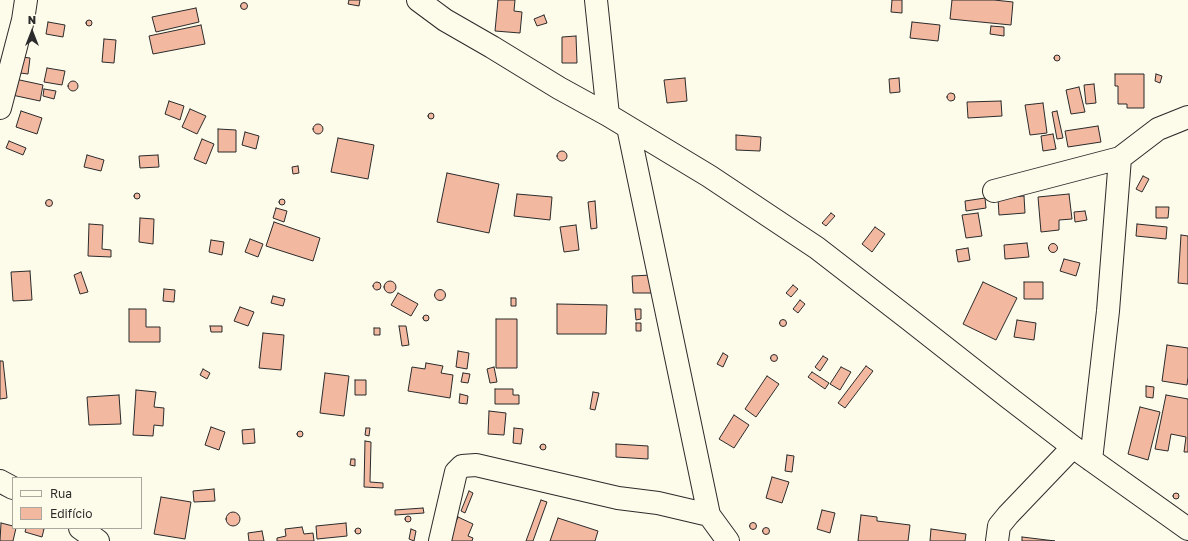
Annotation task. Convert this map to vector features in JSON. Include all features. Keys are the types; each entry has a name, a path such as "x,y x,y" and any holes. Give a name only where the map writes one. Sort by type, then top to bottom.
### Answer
{"street":[{"path":"0,108 23,20 26,0"},
{"path":"418,0 444,20 608,115 709,176 817,248 1073,447 1188,529"},
{"path":"596,0 608,115"},
{"path":"994,191 1120,158 1158,129 1188,117"},
{"path":"628,127 709,515 728,541"},
{"path":"1091,460 1108,311 1120,158"},
{"path":"997,541 999,526 1008,514 1073,447"},
{"path":"440,541 456,472 462,466 476,466 618,498 658,503 709,515"},
{"path":"0,481 12,487"},
{"path":"81,529 98,541"}],"building":[{"path":"349,0 360,0 359,6 348,4"},
{"path":"498,0 515,0 514,11 522,12 520,33 495,31"},
{"path":"892,0 902,0 902,13 891,12"},
{"path":"952,0 994,0 1013,2 1011,25 950,19"},
{"path":"244,3 247,6 244,9 241,6"},
{"path":"196,8 199,22 156,32 152,17"},
{"path":"544,15 547,23 537,26 534,19"},
{"path":"89,20 92,23 89,26 86,23"},
{"path":"48,22 65,25 63,37 46,34"},
{"path":"912,22 940,25 938,41 910,38"},
{"path":"201,25 205,44 153,54 149,36"},
{"path":"991,26 1004,27 1004,36 990,34"},
{"path":"576,36 577,63 562,63 562,37"},
{"path":"104,39 116,40 114,63 102,62"},
{"path":"1057,55 1060,58 1057,61 1054,58"},
{"path":"22,57 30,58 28,74 20,73"},
{"path":"47,68 65,71 62,85 44,82"},
{"path":"1115,74 1144,74 1144,108 1127,108 1127,104 1118,104 1118,86 1115,86"},
{"path":"1156,74 1162,76 1160,83 1155,81"},
{"path":"685,78 687,101 667,103 664,80"},
{"path":"899,78 900,92 890,93 889,79"},
{"path":"15,79 43,85 40,101 12,95"},
{"path":"73,81 78,86 73,91 68,86"},
{"path":"1094,84 1096,103 1086,104 1084,85"},
{"path":"1079,87 1085,112 1071,114 1066,90"},
{"path":"44,89 56,91 54,99 43,96"},
{"path":"949,93 953,93 955,97 953,101 949,101 947,99 947,95"},
{"path":"169,101 184,106 180,120 165,114"},
{"path":"1001,101 1002,116 968,118 967,102"},
{"path":"1043,103 1047,133 1030,135 1025,105"},
{"path":"190,109 206,116 197,134 182,127"},
{"path":"21,111 42,118 37,134 16,127"},
{"path":"1057,111 1063,138 1057,139 1052,112"},
{"path":"431,113 434,116 431,119 428,116"},
{"path":"318,124 323,129 318,134 313,129"},
{"path":"1098,126 1101,142 1068,147 1065,131"},
{"path":"218,129 236,130 236,152 218,152"},
{"path":"245,132 259,136 256,149 242,145"},
{"path":"1053,134 1056,149 1043,151 1041,136"},
{"path":"736,135 761,137 760,151 736,150"},
{"path":"338,138 374,145 368,179 331,172"},
{"path":"202,139 214,144 206,164 194,159"},
{"path":"9,141 26,148 23,155 6,148"},
{"path":"560,151 564,151 566,152 566,160 560,161 557,158 557,154"},
{"path":"87,155 104,160 101,171 84,167"},
{"path":"158,155 159,167 140,168 139,156"},
{"path":"298,166 299,173 293,174 292,167"},
{"path":"447,173 499,184 489,233 437,222"},
{"path":"1143,176 1149,179 1142,192 1136,189"},
{"path":"137,193 140,196 137,199 134,196"},
{"path":"517,194 552,197 550,220 514,216"},
{"path":"1069,194 1072,219 1059,220 1059,230 1041,232 1038,197"},
{"path":"1024,196 1025,213 999,215 998,198"},
{"path":"985,198 986,208 966,211 965,201"},
{"path":"282,199 285,202 282,205 279,202"},
{"path":"49,200 52,203 49,206 46,203"},
{"path":"595,201 597,228 591,229 588,202"},
{"path":"1156,207 1169,207 1168,218 1156,218"},
{"path":"276,208 287,211 284,222 273,218"},
{"path":"1085,211 1087,220 1075,222 1074,212"},
{"path":"831,213 835,216 826,226 822,223"},
{"path":"978,213 982,236 966,238 962,215"},
{"path":"140,218 154,219 153,244 139,242"},
{"path":"274,222 320,238 313,261 266,246"},
{"path":"89,224 103,225 102,249 111,250 111,257 88,256"},
{"path":"1137,224 1167,227 1166,239 1136,236"},
{"path":"576,225 579,250 564,252 560,227"},
{"path":"875,227 885,234 872,252 862,244"},
{"path":"1181,235 1188,236 1188,284 1178,283"},
{"path":"250,239 263,244 258,257 245,252"},
{"path":"211,240 224,242 222,255 209,252"},
{"path":"1027,243 1029,257 1005,259 1004,245"},
{"path":"1051,244 1055,244 1057,248 1055,252 1051,252 1049,250 1049,246"},
{"path":"968,248 970,260 958,262 956,250"},
{"path":"1064,259 1080,263 1076,276 1060,271"},
{"path":"30,271 32,300 13,301 11,272"},
{"path":"81,272 88,292 80,294 74,275"},
{"path":"652,275 653,293 633,293 632,276"},
{"path":"388,281 392,281 396,287 392,293 388,293 384,289 384,285"},
{"path":"377,282 380,283 380,289 377,290 374,289 373,286 374,283"},
{"path":"983,282 1017,298 996,340 963,324"},
{"path":"1024,282 1043,282 1043,299 1024,299"},
{"path":"793,285 798,289 791,297 786,293"},
{"path":"164,289 175,290 174,302 163,301"},
{"path":"438,290 442,290 444,291 444,299 438,300 435,297 435,293"},
{"path":"398,293 418,304 411,316 391,305"},
{"path":"273,296 285,299 283,306 271,303"},
{"path":"511,298 516,298 516,306 511,306"},
{"path":"800,300 805,304 798,313 793,309"},
{"path":"557,304 607,305 606,334 557,334"},
{"path":"240,307 254,312 248,326 234,321"},
{"path":"129,309 146,309 146,327 160,327 160,342 129,342"},
{"path":"635,309 641,309 641,319 636,320"},
{"path":"426,315 429,318 426,321 423,318"},
{"path":"496,319 517,319 517,368 496,368"},
{"path":"783,320 786,323 783,326 780,323"},
{"path":"1017,320 1036,323 1034,340 1014,337"},
{"path":"636,323 641,323 641,331 636,331"},
{"path":"210,326 222,326 222,332 211,332"},
{"path":"399,326 406,326 409,345 402,346"},
{"path":"374,328 380,328 380,335 374,335"},
{"path":"263,333 284,335 281,370 259,368"},
{"path":"1167,345 1188,348 1187,385 1162,381"},
{"path":"458,351 469,353 467,369 456,367"},
{"path":"723,353 728,356 723,367 717,364"},
{"path":"774,355 777,358 774,361 771,358"},
{"path":"823,356 828,359 820,371 815,367"},
{"path":"0,361 3,361 7,398 0,399"},
{"path":"426,363 443,366 441,373 453,375 450,398 408,391 412,367 425,369"},
{"path":"866,366 873,371 845,408 838,403"},
{"path":"494,367 497,382 490,383 487,369"},
{"path":"841,367 851,372 840,390 830,384"},
{"path":"203,369 210,373 207,379 200,375"},
{"path":"812,372 829,383 825,389 808,377"},
{"path":"325,373 349,376 344,416 320,413"},
{"path":"463,373 470,374 468,383 461,382"},
{"path":"767,376 779,384 756,417 745,409"},
{"path":"355,380 366,380 366,395 355,395"},
{"path":"1146,386 1154,387 1153,398 1146,397"},
{"path":"495,389 513,389 513,395 519,395 519,404 495,404"},
{"path":"136,390 156,392 154,407 164,408 163,426 154,425 153,436 133,435"},
{"path":"593,392 599,393 595,410 590,409"},
{"path":"460,394 468,396 467,404 459,403"},
{"path":"119,395 121,424 89,425 87,397"},
{"path":"1166,395 1188,399 1188,452 1184,452 1186,437 1171,434 1168,451 1155,449"},
{"path":"1140,407 1160,412 1148,460 1128,454"},
{"path":"489,411 506,413 504,435 488,434"},
{"path":"734,415 749,425 734,448 719,439"},
{"path":"211,427 225,432 219,450 205,445"},
{"path":"366,428 370,428 369,436 365,435"},
{"path":"514,428 523,429 521,444 513,443"},
{"path":"254,429 255,443 243,444 242,430"},
{"path":"300,431 303,434 300,437 297,434"},
{"path":"365,441 371,442 370,482 383,483 383,488 364,487"},
{"path":"543,444 546,447 543,450 540,447"},
{"path":"616,444 648,446 648,459 616,457"},
{"path":"787,455 794,456 792,472 785,471"},
{"path":"351,459 355,459 355,466 350,465"},
{"path":"772,477 789,482 782,503 766,498"},
{"path":"214,489 215,501 194,502 193,491"},
{"path":"469,491 473,493 465,513 461,511"},
{"path":"1176,493 1179,496 1176,499 1173,496"},
{"path":"161,497 191,502 185,539 154,534"},
{"path":"541,500 547,502 533,541 526,541"},
{"path":"423,508 424,513 395,515 395,510"},
{"path":"822,510 835,513 830,533 817,529"},
{"path":"233,512 238,514 240,519 238,524 233,526 228,524 226,519 228,514"},
{"path":"861,515 877,517 877,521 910,525 908,541 858,541"},
{"path":"408,516 411,519 408,522 405,519"},
{"path":"458,517 473,524 468,536 473,538 472,541 448,541"},
{"path":"558,518 598,531 595,541 550,541"},
{"path":"1,523 12,526 12,529 16,529 13,541 0,541"},
{"path":"346,523 347,536 317,539 316,526"},
{"path":"753,523 756,526 753,529 750,526"},
{"path":"302,527 304,534 313,533 314,541 277,541 277,538 286,536 285,529"},
{"path":"358,528 361,531 358,534 355,531"},
{"path":"766,528 769,531 766,534 763,531"},
{"path":"26,529 44,529 42,537 25,532"},
{"path":"411,529 416,531 414,541 409,539"},
{"path":"931,529 966,534 965,541 930,541"},
{"path":"262,531 264,541 249,541 248,533"},
{"path":"1022,537 1055,541 1022,541"}]}
